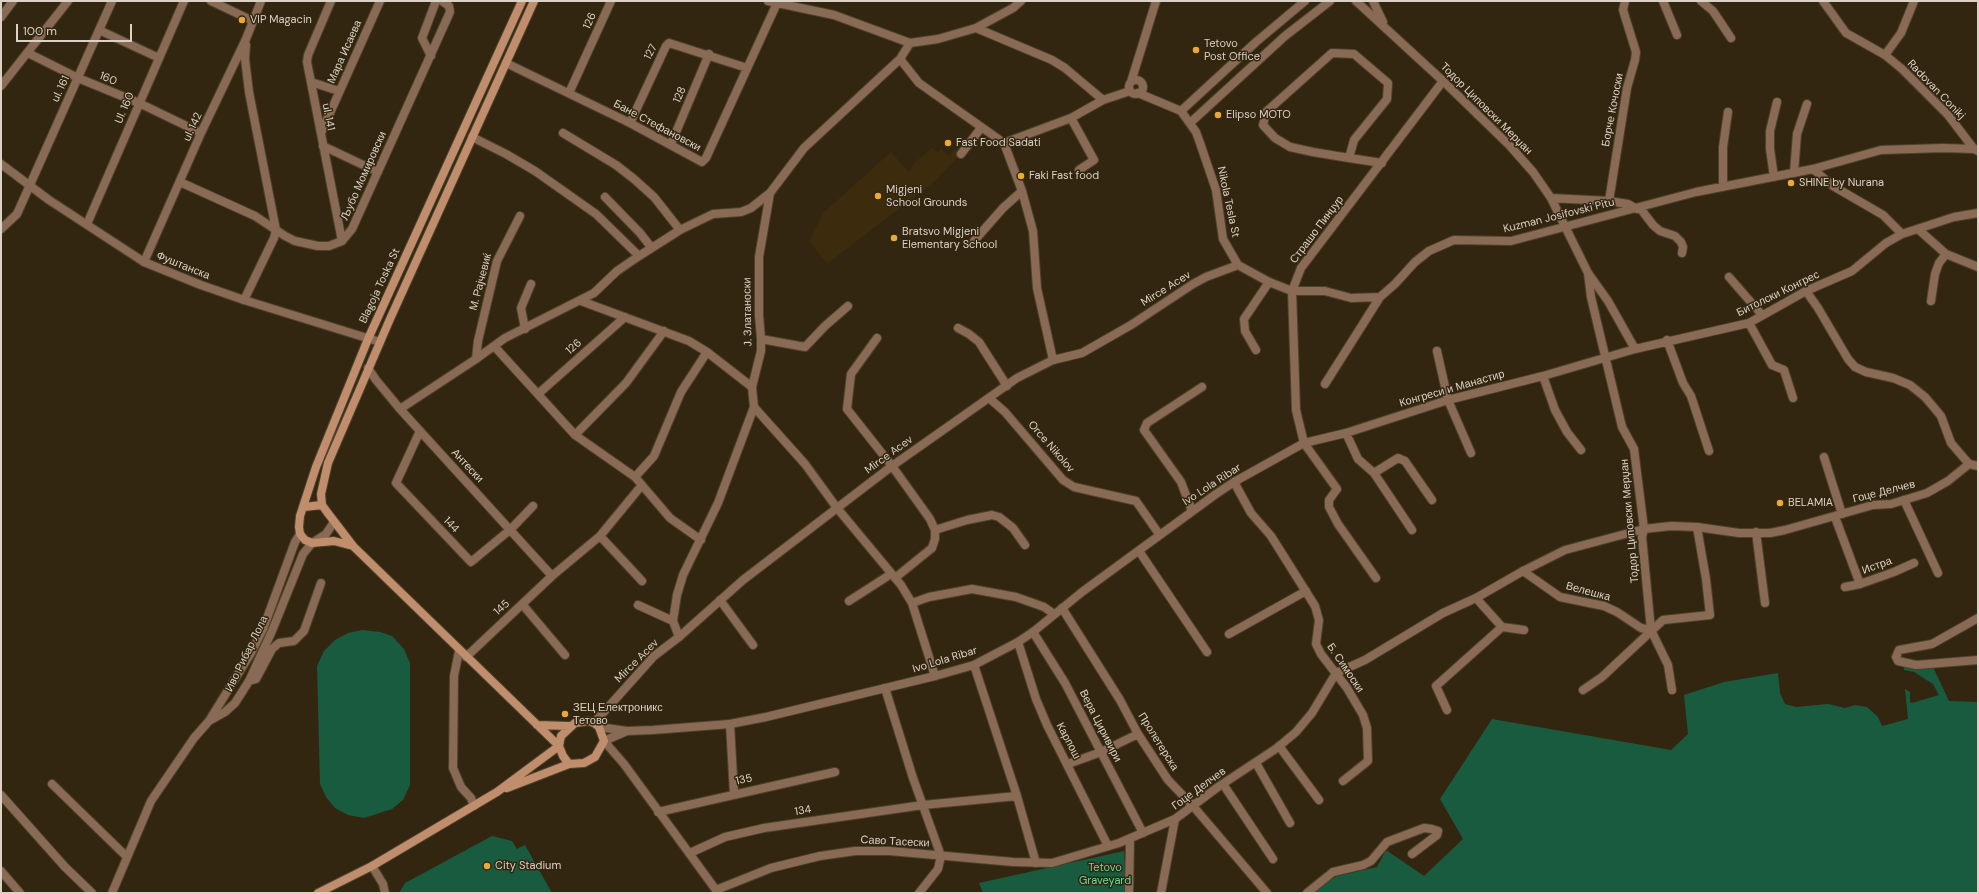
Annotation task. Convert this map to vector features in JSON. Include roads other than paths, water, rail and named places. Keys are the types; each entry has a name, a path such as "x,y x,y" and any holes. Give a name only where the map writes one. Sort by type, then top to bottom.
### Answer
{"main road":[{"name":"Blagoja Toska St","path":"300,534 299,522 316,468 368,339 522,1"},
{"name":"Blagoja Toska St","path":"322,505 321,494 328,463 368,368 534,1"},
{"path":"304,507 322,505 353,546 459,651 559,746 563,756 569,764"},
{"path":"300,534 305,540 312,543 334,541 353,546"},
{"path":"318,893 372,866 497,792 559,746 561,736 570,726 581,721 596,725 604,740 595,757 584,763 569,764 497,792"},
{"path":"537,725 570,726"}],"street":[{"path":"1,17 13,1"},
{"path":"1,86 68,1"},
{"name":"ul. 161","path":"1,229 17,214 112,1"},
{"name":"Ul. 160","path":"87,224 184,1"},
{"path":"211,1 252,21"},
{"name":"ul. 142","path":"144,262 201,133 246,39 261,1"},
{"name":"ul. 141","path":"331,1 308,55 310,82 342,241"},
{"name":"Мара Исаева","path":"320,134 380,1"},
{"path":"431,56 422,38 436,1"},
{"name":"Љубо Момировски","path":"342,241 352,229 450,12 449,6 442,1"},
{"name":"126","path":"569,93 611,1"},
{"path":"774,2 834,15 910,43 938,39 976,28 1013,8 1021,1"},
{"path":"1137,87 1137,65 1156,1"},
{"path":"1137,87 1155,99 1181,111 1304,1"},
{"path":"1190,123 1284,36 1330,1"},
{"name":"Тодор Циповски Мерџан","path":"1356,1 1443,81 1510,146 1533,172 1551,198 1588,273 1608,301 1635,349"},
{"path":"1373,1 1378,14 1388,29"},
{"name":"Борче Кочоски","path":"1609,201 1627,88 1636,52 1623,10 1625,1"},
{"path":"1664,1 1676,35"},
{"path":"1701,1 1713,11 1731,38"},
{"name":"Radovan Conikj","path":"1823,1 1846,33 1885,56 1921,86 1948,115 1976,150"},
{"path":"1885,56 1901,33 1914,1"},
{"name":"Бане Стефановски","path":"506,63 630,123 700,161 705,161 747,68 774,2"},
{"path":"976,28 1052,60 1065,68 1103,100"},
{"path":"99,30 159,58"},
{"path":"244,300 274,238 276,230 249,92 245,59 246,39"},
{"name":"127","path":"630,123 666,46 672,43 709,54 747,68"},
{"path":"400,409 505,338 581,301 594,293 617,272 651,247 680,230 713,214 741,212 751,208 770,192 804,148 900,59 910,43"},
{"path":"1253,45 1263,56"},
{"name":"160","path":"28,53 78,78 139,103 201,133"},
{"path":"1349,158 1354,140 1387,100 1388,83 1354,54 1332,53 1266,112 1263,125 1275,138 1290,147 1349,158 1382,163"},
{"name":"128","path":"670,144 709,54"},
{"path":"900,59 919,83 1004,144 1012,169 1022,191 1033,231 1037,288 1053,360"},
{"name":"Страшо Пинџур","path":"1304,443 1296,410 1292,291 1301,268 1443,81"},
{"path":"310,82 339,91"},
{"path":"1004,144 1071,118 1103,100 1137,87"},
{"path":"1774,176 1770,149 1770,131 1777,102"},
{"path":"1794,172 1797,134 1807,104"},
{"name":"Nikola Tesla St","path":"1181,111 1196,132 1209,167 1216,190 1223,240 1238,265"},
{"path":"1723,187 1722,147 1728,112"},
{"path":"1071,118 1094,160 1079,170"},
{"path":"961,154 981,128"},
{"path":"563,133 616,165 634,179 654,197 680,230"},
{"path":"472,137 529,168 596,214 639,256"},
{"path":"323,146 378,172"},
{"name":"Kuzman Josifovski Pitu","path":"1325,384 1380,297 1395,284 1415,262 1441,244 1454,240 1512,241 1723,187 1813,169 1881,150 1943,148 1976,150"},
{"name":"Фуштанска","path":"1,164 29,185 144,262 201,285 244,300 380,342"},
{"path":"1813,169 1833,186 1883,215 1902,234"},
{"path":"180,182 255,216 276,230 295,240 318,246 329,246 342,241"},
{"path":"974,241 1003,208 1022,191"},
{"name":"Ј. Златаноски","path":"679,637 673,621 677,595 683,575 701,540 736,459 754,407 752,387 761,351 758,315 759,257 770,192"},
{"path":"605,197 640,233 651,247"},
{"name":"Kuzman Josifovski Pitu","path":"1551,198 1609,201 1628,204 1638,208"},
{"path":"1638,208 1660,231 1675,236 1681,242 1683,247 1682,253"},
{"name":"Битолски Конгрес","path":"1607,358 1667,340 1749,323 1806,291 1852,271 1886,243 1902,234 1919,230 1954,217 1978,213"},
{"name":"М. Рајчевиќ","path":"476,359 478,341 496,261 520,216"},
{"path":"1919,230 1946,254 1978,267"},
{"path":"1931,301 1935,274 1939,263 1946,254"},
{"path":"1238,265 1269,282 1292,291 1324,291 1351,298 1380,297"},
{"name":"Mirce Acev","path":"596,725 654,656 679,637 743,580 892,466 1007,386 1036,368 1053,360 1082,352 1131,325 1193,284 1206,277 1238,265"},
{"name":"Тодор Циповски Мерџан","path":"1588,273 1591,297 1607,358 1622,427 1634,449 1644,529 1642,537 1651,630"},
{"path":"1729,277 1762,315"},
{"path":"1256,350 1245,331 1244,319 1269,282"},
{"path":"525,329 521,308 531,284"},
{"path":"1806,291 1818,308 1848,359 1855,366 1866,372 1893,378 1910,385 1925,397 1941,416 1951,443 1969,464 1978,466"},
{"path":"581,301 688,340 707,352 752,387"},
{"path":"761,339 805,347 825,326 848,306"},
{"name":"126","path":"538,394 625,317"},
{"path":"1749,323 1772,365 1784,370 1793,398"},
{"path":"958,328 979,342 1007,386"},
{"path":"576,435 626,383 664,330"},
{"path":"849,602 893,576 932,548 935,539 935,530 930,520 892,466 847,409 851,374 877,338"},
{"path":"1667,340 1683,383 1691,396 1709,451"},
{"path":"494,346 576,435 635,477 670,518 701,540"},
{"path":"1438,351 1448,400 1471,454"},
{"path":"635,477 654,456 681,392 707,352"},
{"name":"Конгреси и Манастир","path":"1304,443 1346,433 1448,400 1607,358"},
{"name":"Антески","path":"368,368 400,409 511,529 552,576"},
{"path":"1543,376 1555,410 1567,432 1581,450"},
{"path":"1192,511 1181,482 1144,430 1147,423 1202,387"},
{"name":"Orce Nikolov","path":"990,398 1005,412 1063,480 1074,487 1136,501 1160,534"},
{"path":"754,407 805,464 837,508 893,576 912,603 934,676"},
{"name":"144","path":"420,431 396,482 471,562 511,529 533,506"},
{"path":"1346,433 1358,459 1374,473 1412,530"},
{"path":"1304,443 1337,489 1329,500 1329,507 1338,524 1376,578"},
{"name":"Ivo Lola Ribar","path":"627,731 730,724 766,717 974,665 1018,642 1033,632 1054,614 1160,534 1234,482 1304,443"},
{"path":"1824,457 1839,515 1860,584"},
{"path":"1374,473 1398,458 1405,461 1432,500"},
{"name":"Гоце Делчев","path":"1036,863 1052,863 1108,846 1130,839 1175,819 1223,784 1256,763 1296,732 1312,713 1336,673 1365,660 1442,613 1476,598 1523,571 1565,550 1644,529 1672,526 1697,527 1739,533 1770,533 1785,530 1873,505 1890,504 1926,493 1948,481 1969,464"},
{"name":"Б. Симоски","path":"1234,482 1251,513 1271,536 1315,606 1319,620 1316,644 1321,654 1336,673 1363,715 1367,732 1368,761 1343,781"},
{"name":"145","path":"466,657 552,576 600,536 642,485"},
{"path":"1904,500 1938,573"},
{"path":"935,530 967,520 992,515 999,517 1013,528 1025,546"},
{"name":"Иво Рибар Лола","path":"112,893 151,801 186,748 209,721 226,712 235,703 249,681 272,631 303,554 312,543 326,534 334,522"},
{"path":"1583,690 1602,677 1663,620 1710,615 1706,579 1697,527"},
{"path":"1756,532 1765,603"},
{"path":"209,721 251,653 263,629 295,542 300,534"},
{"path":"600,536 642,581"},
{"path":"1139,551 1207,652"},
{"name":"Истра","path":"1845,587 1860,584 1894,572 1914,562"},
{"name":"Велешка","path":"1523,571 1560,597 1604,606 1617,612 1641,628 1651,630"},
{"path":"249,681 256,679 272,649 279,643 294,641 304,631 321,583"},
{"path":"912,603 929,597 972,589 1016,597 1044,607 1054,614"},
{"path":"1229,634 1306,592"},
{"path":"1476,598 1502,627 1524,630"},
{"path":"720,600 753,645"},
{"path":"522,604 565,655"},
{"path":"638,605 673,621"},
{"name":"Пролетерска","path":"1062,608 1120,700 1138,734 1168,780 1193,806 1267,893"},
{"path":"1978,618 1932,644 1900,650 1896,657 1898,662 1916,665 1978,660"},
{"path":"1447,710 1436,686 1502,627"},
{"path":"1651,630 1668,665 1672,690"},
{"name":"Вера Циривири","path":"1033,632 1065,683 1143,833"},
{"name":"Карпош","path":"1018,642 1039,706 1108,846"},
{"path":"459,651 454,676 453,768 461,787 471,798 474,806"},
{"path":"974,665 1017,796 1036,863"},
{"path":"885,688 941,856 938,869 919,893"},
{"path":"730,724 734,794"},
{"path":"596,725 627,731"},
{"path":"627,731 604,740 624,764 658,812 690,853 713,891"},
{"path":"1068,764 1101,752 1138,734"},
{"path":"1279,746 1319,800"},
{"path":"1256,763 1290,823"},
{"name":"135","path":"658,812 835,772"},
{"path":"52,784 127,857"},
{"path":"1223,784 1273,859"},
{"path":"1,794 65,867 92,893"},
{"name":"134","path":"690,853 725,837 764,828 923,805 1017,796"},
{"path":"1161,893 1175,819"},
{"path":"1307,893 1333,872 1363,865 1371,861 1387,842 1424,828 1432,829 1438,832 1437,835 1412,854"},
{"path":"1129,893 1130,839"},
{"name":"Саво Тасески","path":"713,891 771,868 834,854 855,851 890,851 1036,863"},
{"path":"372,866 383,884 385,893"},
{"path":"1,871 20,893"}],"place":[{"name":"VIP Magacin","path":"242,20"},
{"name":"Tetovo Post Office","path":"1196,50"},
{"name":"Elipso MOTO","path":"1218,115"},
{"name":"Fast Food Sadati","path":"948,143"},
{"name":"Faki Fast food","path":"1021,176"},
{"name":"SHINE by Nurana","path":"1791,183"},
{"name":"Migjeni School Grounds","path":"878,196"},
{"name":"Bratsvo Migjeni Elementary School","path":"894,238"},
{"name":"BELAMIA","path":"1780,503"},
{"name":"ЗЕЦ Електроникс Тетово","path":"565,714"},
{"name":"City Stadium","path":"487,866"}],"park label":[{"name":"Tetovo Graveyard","path":"1105,874"}]}
